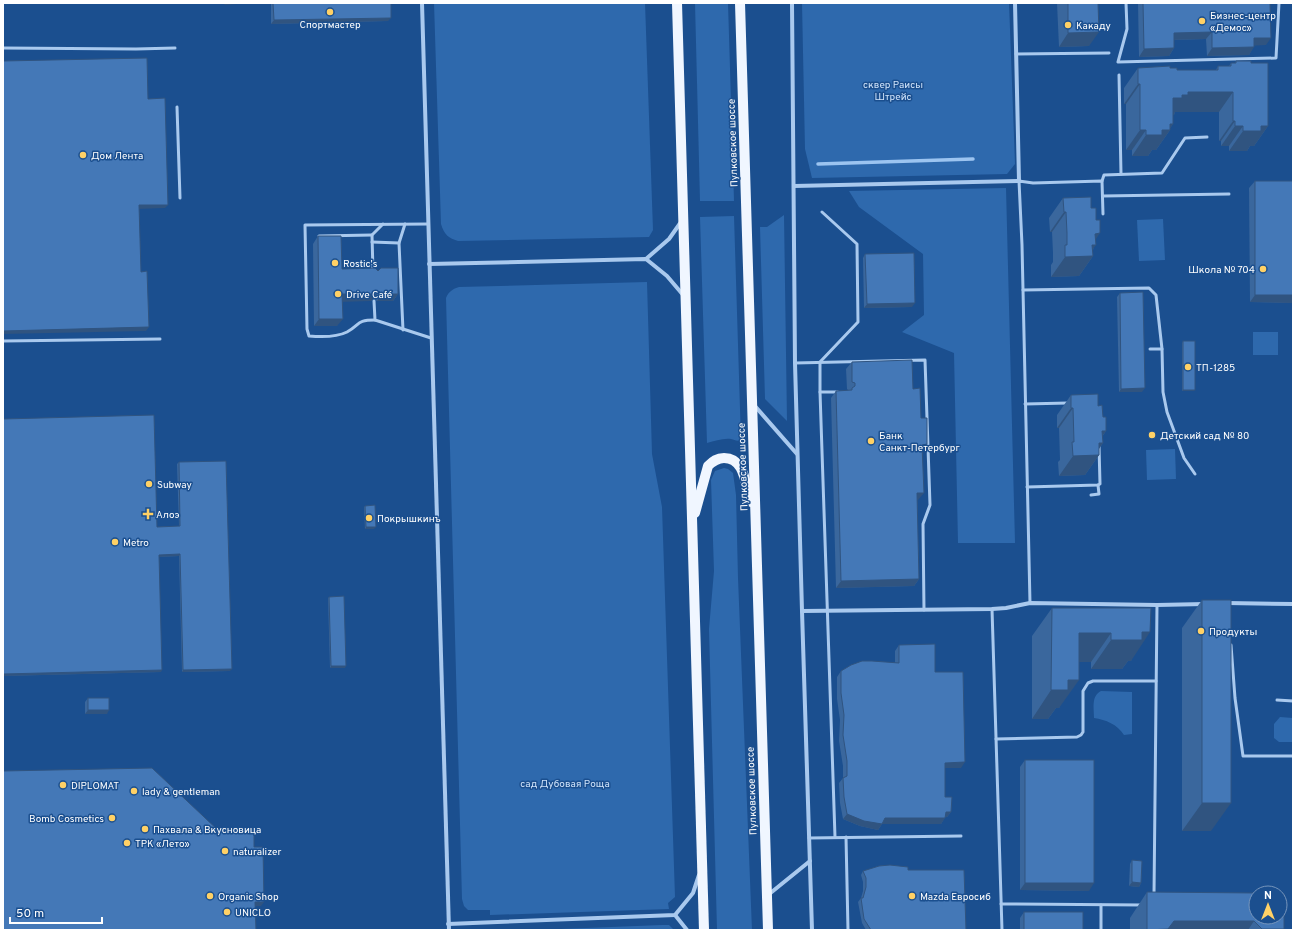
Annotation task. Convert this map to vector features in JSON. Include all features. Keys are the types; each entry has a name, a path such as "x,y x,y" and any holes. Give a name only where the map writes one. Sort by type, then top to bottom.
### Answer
{"main road":[{"path":"678,3 704,930"},
{"name":"Пулковское шоссе","path":"740,3 768,930"},
{"path":"692,522 708,466 713,460 719,458 731,459 740,465 755,511"}],"street":[{"path":"422,3 448,930"},
{"path":"792,3 795,363 812,930"},
{"path":"794,186 1019,181 1015,3"},
{"path":"429,264 646,259 669,239 684,218"},
{"path":"646,259 667,276 686,298"},
{"path":"752,403 798,454"},
{"path":"802,611 992,609 1030,603 1157,605 1212,604"},
{"path":"1220,604 1293,604"},
{"path":"766,896 810,861"},
{"path":"675,915 692,893 702,868"},
{"path":"448,924 675,915"},
{"path":"675,915 687,930"}],"lane":[{"path":"1126,3 1128,28 1118,62 1276,58 1279,3"},
{"path":"3,48 175,48"},
{"path":"1016,54 1109,53"},
{"path":"1119,75 1121,174"},
{"path":"177,107 180,198"},
{"path":"1103,214 1102,181 1104,175 1162,173 1185,138 1207,137"},
{"path":"1030,603 1019,181 1033,183 1102,181"},
{"path":"1103,196 1229,194"},
{"path":"822,212 857,244 858,322 820,362 835,836"},
{"path":"319,236 372,235 384,224"},
{"path":"403,330 398,243 405,224"},
{"path":"428,224 306,225 306,329 309,336 322,337 346,332 363,320 374,320 431,338"},
{"path":"372,235 373,276"},
{"path":"372,242 398,243"},
{"path":"1023,290 1149,288 1156,295 1162,349 1163,392 1167,412 1184,458 1195,474"},
{"path":"374,301 374,320"},
{"path":"3,342 160,339"},
{"path":"1150,349 1162,349"},
{"path":"795,363 925,360 930,505 923,524 924,610"},
{"path":"820,392 840,392"},
{"path":"1026,404 1075,403"},
{"path":"1091,494 1099,494 1099,441"},
{"path":"1027,487 1098,485"},
{"path":"1228,603 1228,610"},
{"path":"1154,897 1157,605"},
{"path":"992,609 1002,930"},
{"path":"1230,638 1235,698 1243,756 1293,756"},
{"path":"996,739 1077,737 1083,732 1083,691 1088,683 1093,681 1156,681"},
{"path":"1277,700 1293,701"},
{"path":"809,838 835,836 961,836"},
{"path":"846,836 848,930"},
{"path":"1001,904 1147,905"},
{"path":"1100,905 1101,930"}],"green space":[{"path":"434,3 645,3 653,230 649,237 458,241 447,235 441,224"},
{"path":"695,3 728,3 734,201 700,201"},
{"name":"сквер Раисы Штрейс","path":"802,3 1009,3 1015,164 1007,174 812,178 805,149"},
{"path":"1006,188 1015,543 958,543 954,353 902,332 924,315 923,254 859,207 849,191"},
{"path":"784,215 787,421 765,399 760,227 767,227"},
{"path":"734,216 741,441 725,439 707,443 700,217"},
{"path":"1163,219 1165,260 1139,261 1137,220"},
{"name":"сад Дубовая Роща","path":"647,282 652,454 662,507 675,897 668,903 669,909 490,915 490,910 468,910 464,906 462,899 446,298 451,291 459,287"},
{"path":"1253,332 1278,332 1278,355 1253,355"},
{"path":"1175,449 1176,479 1147,480 1146,450"},
{"path":"724,468 733,473 736,495 752,930 717,930 709,629 714,571 711,480 715,471"},
{"path":"1101,691 1132,692 1132,734 1124,735 1111,723 1094,718 1094,699"},
{"path":"1280,717 1293,718 1293,742 1279,742 1274,738 1274,724"},
{"path":"662,925 669,925 674,930 535,930"}],"building":[{"name":"Спортмастер","path":"273,3 391,3 391,18 274,20"},
{"path":"1068,3 1098,3 1099,32 1068,33"},
{"name":"Бизнес-центр «Демос»","path":"1143,3 1270,3 1271,38 1254,38 1254,47 1212,48 1212,32 1174,33 1174,48 1144,49"},
{"name":"Дом Лента","path":"147,58 148,99 165,98 168,205 139,205 141,272 147,271 149,327 3,331 3,61"},
{"path":"1236,61 1268,63 1268,126 1261,126 1261,131 1243,131 1243,126 1235,126 1235,121 1233,121 1233,92 1188,92 1188,95 1182,95 1182,98 1173,98 1173,124 1170,124 1170,130 1162,130 1162,135 1146,135 1146,130 1140,130 1140,84 1138,84 1138,68 1170,66 1170,68 1177,68 1177,70 1218,70 1218,66 1231,66 1231,63 1236,63"},
{"path":"1255,181 1293,181 1293,295 1255,295"},
{"path":"1091,197 1091,208 1096,208 1096,220 1100,220 1100,233 1095,234 1096,245 1092,245 1093,256 1065,257 1067,233 1066,212 1064,212 1063,198"},
{"path":"318,236 341,236 342,269 375,268 378,271 381,268 398,268 398,294 382,294 379,291 376,294 342,294 343,319 319,319"},
{"path":"914,253 915,303 867,304 865,254"},
{"path":"1143,292 1145,388 1121,389 1120,293"},
{"name":"ТП-1285","path":"1183,341 1195,341 1195,390 1183,390"},
{"path":"912,360 913,389 920,388 921,418 927,418 927,444 922,445 924,493 917,493 919,579 841,581 836,391 852,390 855,386 855,383 852,382 852,362"},
{"path":"1098,394 1098,406 1102,405 1103,417 1106,417 1106,431 1102,431 1103,443 1099,443 1099,455 1073,456 1073,408 1071,408 1071,395"},
{"name":"Metro","path":"154,415 157,527 180,526 179,462 226,461 232,669 183,670 180,554 159,555 162,670 3,674 3,419"},
{"name":"Покрышкинъ","path":"375,505 376,527 366,527 365,506"},
{"path":"344,596 346,666 331,666 329,597"},
{"path":"1202,600 1231,600 1231,803 1202,803"},
{"path":"1052,608 1151,608 1150,632 1142,632 1142,640 1111,640 1111,633 1079,633 1079,680 1068,680 1068,690 1051,690"},
{"path":"935,644 935,672 963,672 965,762 945,763 945,797 952,797 951,812 946,812 945,818 885,818 882,824 864,821 847,814 843,778 847,776 847,761 843,735 844,715 841,693 841,671 862,661 899,663 899,645"},
{"path":"88,698 109,698 109,710 88,710"},
{"path":"1025,760 1094,760 1094,883 1025,883"},
{"name":"ТРК «Лето»","path":"152,768 220,832 254,832 254,847 263,847 264,902 255,902 256,930 3,930 3,771"},
{"path":"1132,860 1142,861 1141,883 1132,882"},
{"name":"Mazda Евросиб","path":"890,865 908,867 908,870 964,870 966,930 871,930 864,919 861,898 863,898 866,887 866,878 863,871 879,866"},
{"path":"1147,892 1248,893 1248,921 1174,921 1168,929 1147,930"},
{"path":"1024,912 1083,912 1083,930 1024,930"},
{"path":"1258,925 1284,925 1284,929 1262,929"}],"waterway":[{"path":"818,164 973,159"}],"place":[{"name":"Спортмастер","path":"330,12"},
{"name":"Бизнес-центр «Демос»","path":"1202,21"},
{"name":"Какаду","path":"1068,25"},
{"name":"Дом Лента","path":"83,155"},
{"name":"Rostic's","path":"335,263"},
{"name":"Школа № 704","path":"1263,269"},
{"name":"Drive Café","path":"338,294"},
{"name":"ТП-1285","path":"1188,367"},
{"name":"Детский сад № 80","path":"1152,435"},
{"name":"Банк Санкт-Петербург","path":"871,441"},
{"name":"Subway","path":"149,484"},
{"name":"Алоэ","path":"148,514"},
{"name":"Покрышкинъ","path":"369,518"},
{"name":"Metro","path":"115,542"},
{"name":"Продукты","path":"1201,631"},
{"name":"DIPLOMAT","path":"63,785"},
{"name":"lady & gentleman","path":"134,791"},
{"name":"Bomb Cosmetics","path":"112,818"},
{"name":"Пахвала & Вкусновица","path":"145,829"},
{"name":"ТРК «Лето»","path":"127,843"},
{"name":"naturalizer","path":"225,851"},
{"name":"Organic Shop","path":"210,896"},
{"name":"Mazda Евросиб","path":"912,896"},
{"name":"UNICLO","path":"227,912"}]}
